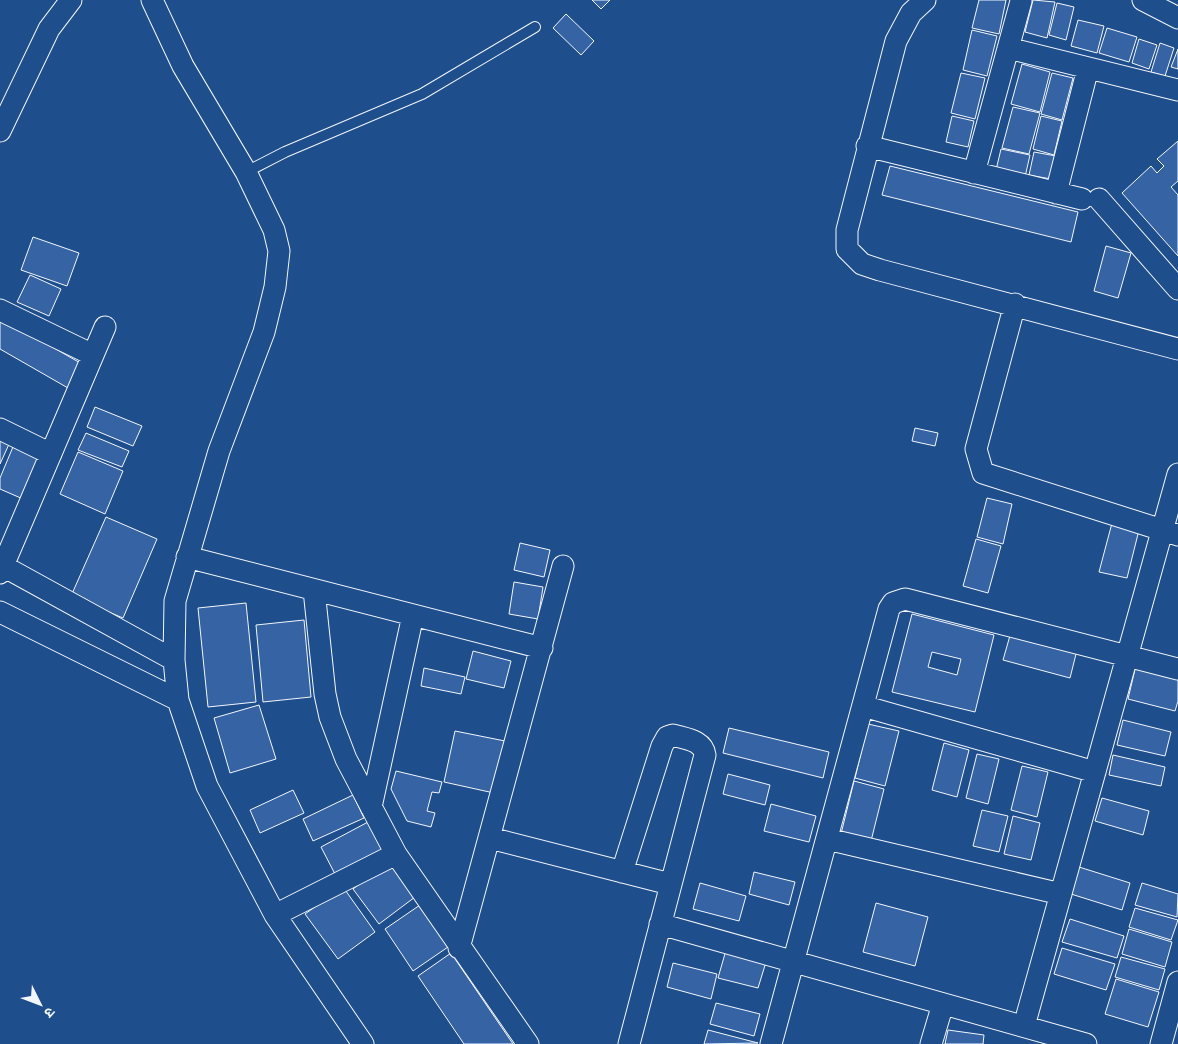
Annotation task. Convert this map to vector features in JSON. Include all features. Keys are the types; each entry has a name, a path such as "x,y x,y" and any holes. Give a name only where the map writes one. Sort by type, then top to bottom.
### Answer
{"street":[{"path":"0,131 49,28 71,0"},
{"path":"152,0 183,66 246,172 274,230 279,251 278,270 264,332 219,451 175,601 174,660 178,700 207,786 275,915 363,1044"},
{"path":"925,0 911,13 896,41 867,146 847,230 847,249 862,264 880,270 1016,304 1178,349"},
{"path":"974,173 1020,0"},
{"path":"1143,0 1178,18"},
{"path":"1008,48 1178,90"},
{"path":"1056,193 1088,68"},
{"path":"867,146 1056,193 1090,199 1178,289"},
{"path":"1016,304 976,449 983,473 1170,533"},
{"path":"0,310 93,355"},
{"path":"105,327 2,570 174,660"},
{"path":"0,429 51,454"},
{"path":"1024,1026 1127,656 1170,533 1178,474"},
{"path":"187,557 542,648"},
{"path":"459,948 563,566"},
{"path":"314,590 325,694 330,717 346,759 396,854 459,948 528,1044"},
{"path":"771,1044 889,609 899,600 905,599 1178,669"},
{"path":"0,612 178,700"},
{"path":"371,808 413,615"},
{"path":"863,706 1095,772"},
{"path":"622,872 662,746 667,737 673,735 698,743 704,748 705,755 629,1044"},
{"path":"490,838 670,884"},
{"path":"827,838 1061,894"},
{"path":"275,915 396,854"},
{"path":"660,924 1024,1026 1046,1039 1086,1044"},
{"path":"1161,1044 1178,982"},
{"path":"931,1044 943,1004"}],"lane":[{"path":"246,172 285,152 422,94 535,27"}],"building":[{"path":"592,0 610,0 601,9"},
{"path":"979,0 1006,0 999,34 972,28"},
{"path":"1033,0 1055,2 1047,38 1025,32"},
{"path":"1057,3 1074,7 1066,40 1049,35"},
{"path":"566,14 594,41 581,55 553,28"},
{"path":"1078,20 1104,26 1097,53 1071,46"},
{"path":"1107,28 1137,37 1129,62 1099,53"},
{"path":"972,30 997,36 987,76 963,70"},
{"path":"1139,39 1157,45 1149,69 1132,63"},
{"path":"1160,43 1174,48 1165,76 1151,72"},
{"path":"1178,49 1178,69 1171,67"},
{"path":"1022,64 1050,72 1040,112 1011,104"},
{"path":"961,73 985,78 975,119 951,113"},
{"path":"1052,73 1073,78 1062,120 1041,114"},
{"path":"1013,107 1040,113 1029,154 1002,148"},
{"path":"952,116 974,121 968,147 946,142"},
{"path":"1041,116 1062,121 1054,155 1033,149"},
{"path":"1178,141 1178,181 1171,187 1178,195 1178,256 1122,193 1151,166 1157,173 1164,166 1157,159"},
{"path":"1001,149 1030,155 1025,177 996,170"},
{"path":"1034,152 1056,156 1051,179 1029,175"},
{"path":"890,166 1078,212 1071,242 882,195"},
{"path":"33,237 79,253 67,286 21,270"},
{"path":"1106,246 1131,253 1118,298 1094,291"},
{"path":"30,275 61,289 49,316 17,302"},
{"path":"0,317 82,364 68,388 0,349"},
{"path":"95,407 142,426 133,446 87,427"},
{"path":"915,428 938,433 935,446 912,441"},
{"path":"86,433 129,451 122,467 78,450"},
{"path":"0,438 10,442 0,464"},
{"path":"15,442 42,454 23,499 0,489 0,478"},
{"path":"78,452 123,471 105,514 60,494"},
{"path":"987,498 1012,504 1003,544 977,537"},
{"path":"106,517 157,539 123,618 71,596"},
{"path":"1112,523 1139,530 1127,578 1099,572"},
{"path":"976,539 1001,546 988,593 963,586"},
{"path":"520,543 550,550 544,577 514,570"},
{"path":"514,582 543,587 538,619 509,614"},
{"path":"246,603 256,702 208,707 198,608"},
{"path":"912,614 994,635 975,712 892,692","holes":["932,652 961,659 957,675 928,667"]},
{"path":"304,620 311,697 263,702 256,625"},
{"path":"1011,632 1077,650 1070,678 1003,660"},
{"path":"473,651 511,661 504,688 466,679"},
{"path":"1136,665 1178,675 1178,701 1175,711 1128,699"},
{"path":"424,668 465,677 461,694 421,686"},
{"path":"259,705 276,759 230,773 214,718"},
{"path":"1123,720 1171,732 1165,756 1117,745"},
{"path":"868,724 899,731 885,786 855,778"},
{"path":"729,728 829,752 823,778 723,753"},
{"path":"455,731 505,741 494,793 444,782"},
{"path":"944,743 969,750 957,797 932,790"},
{"path":"977,754 999,759 988,804 966,798"},
{"path":"1113,755 1165,767 1161,786 1109,775"},
{"path":"1022,766 1048,772 1037,817 1011,810"},
{"path":"396,771 442,782 439,793 432,792 427,811 435,813 431,827 407,821 391,789"},
{"path":"728,774 770,785 765,805 723,794"},
{"path":"854,781 884,789 871,841 841,834"},
{"path":"293,790 304,813 260,833 250,810"},
{"path":"353,795 364,818 313,841 303,819"},
{"path":"1102,798 1149,811 1143,835 1095,821"},
{"path":"771,804 816,816 809,842 764,831"},
{"path":"982,810 1008,816 999,852 973,846"},
{"path":"1013,816 1040,823 1031,860 1004,854"},
{"path":"368,822 383,851 336,876 321,847"},
{"path":"389,862 415,897 379,924 353,889"},
{"path":"1079,867 1130,883 1122,910 1071,894"},
{"path":"754,872 795,882 789,905 749,894"},
{"path":"700,883 746,896 739,921 693,909"},
{"path":"1142,883 1178,894 1177,917 1135,905"},
{"path":"343,887 375,932 338,959 305,914"},
{"path":"876,903 928,917 915,966 863,952"},
{"path":"420,905 448,947 413,971 385,929"},
{"path":"1135,908 1178,920 1171,940 1129,927"},
{"path":"1070,919 1124,936 1117,958 1062,942"},
{"path":"1129,929 1172,942 1165,967 1122,954"},
{"path":"1062,948 1115,964 1106,990 1054,974"},
{"path":"726,950 766,962 758,988 718,978"},
{"path":"451,953 513,1044 464,1044 418,976"},
{"path":"1121,957 1165,969 1159,990 1115,977"},
{"path":"673,963 717,974 711,999 667,987"},
{"path":"1116,979 1159,992 1148,1027 1105,1014"},
{"path":"716,1003 760,1014 754,1036 710,1024"},
{"path":"708,1030 758,1043 704,1044"},
{"path":"948,1030 984,1035 983,1044 945,1044"}]}
